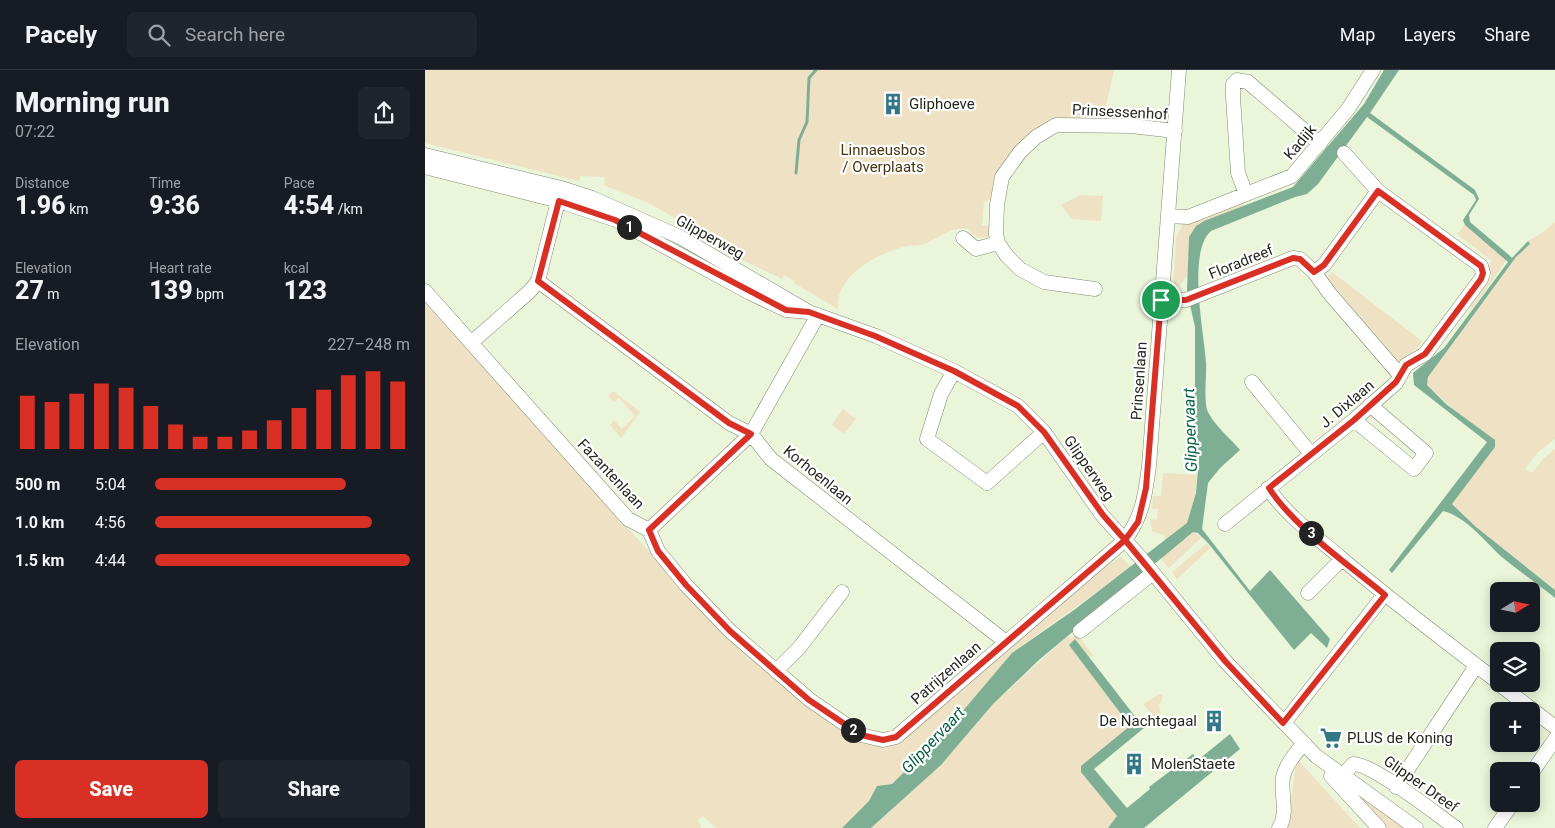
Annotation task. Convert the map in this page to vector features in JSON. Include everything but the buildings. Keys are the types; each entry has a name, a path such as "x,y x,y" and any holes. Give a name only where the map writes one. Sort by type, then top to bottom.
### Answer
{"street":[{"name":"Prinsenlaan","path":"1125,540 1138,522 1146,488 1179,70"},
{"name":"Kadijk","path":"1168,216 1188,217 1292,176 1348,109 1373,70"},
{"path":"1245,194 1238,172 1233,97 1233,84 1237,80 1248,82 1320,144"},
{"name":"Prinsessenhof","path":"998,243 997,205 1002,177 1020,152 1037,137 1056,125 1131,126 1175,131"},
{"path":"1314,272 1324,265 1378,191 1344,153"},
{"name":"Glipperweg","path":"425,155 560,194 680,237 813,314 875,336 954,371 1018,406 1044,432 1103,515 1225,661 1283,723"},
{"name":"Glipperweg","path":"425,167 560,194"},
{"name":"J. Dixlaan","path":"1225,524 1354,420 1396,382 1406,365 1425,354 1481,279 1483,273 1481,266 1378,191"},
{"path":"471,343 530,291 538,281 560,194"},
{"path":"963,238 976,249 998,243 1020,269 1044,282 1095,289"},
{"name":"Floradreef","path":"1161,300 1186,300 1293,258 1300,259 1314,272 1330,294 1400,375"},
{"name":"Korhoenlaan","path":"538,281 729,423 751,434 771,459 1005,642"},
{"name":"Fazantenlaan","path":"425,291 629,519 649,530 658,551 686,585 730,631 776,671"},
{"path":"649,530 751,434 813,314"},
{"path":"954,371 941,394 927,439 987,482 1044,432"},
{"path":"1252,382 1311,454"},
{"path":"1354,420 1414,469 1426,453 1370,405"},
{"path":"1269,488 1275,498 1301,525 1385,595 1490,677"},
{"name":"Patrijzenlaan","path":"776,671 809,700 861,735 871,739 890,739 896,737 1125,540"},
{"path":"1308,593 1342,559"},
{"path":"1080,631 1153,573"},
{"path":"776,671 799,648 842,592"},
{"path":"1385,595 1283,723 1340,778 1416,828"},
{"path":"1397,787 1477,666"},
{"path":"1510,692 1555,726"},
{"path":"1539,762 1555,739"},
{"path":"1279,828 1284,816 1283,777 1291,759 1304,743"},
{"name":"Glipper Dreef","path":"1340,778 1353,764 1358,763 1378,772 1456,828"},
{"path":"1340,778 1379,828"},
{"path":"1495,828 1506,812"}],"green space":[{"name":"Linnaeusbos / Overplaats","path":"425,70 1114,70 1104,115 1101,115 1099,122 1036,133 993,198 984,202 982,225 989,226 990,237 978,237 973,235 969,229 962,228 950,231 926,243 907,246 884,254 861,267 851,276 843,286 839,297 838,309 784,275 782,279 726,252 727,249 651,204 604,185 605,177 581,176 579,181 425,143"},
{"path":"1081,195 1103,196 1101,221 1072,219 1061,205"},
{"path":"1244,200 1243,206 1195,227 1189,238 1188,276 1173,292 1176,238 1183,224"},
{"path":"1555,222 1555,439 1538,452 1525,469 1532,473 1544,458 1555,449 1555,589 1476,527 1452,503 1495,447 1427,385 1428,377 1516,257 1529,244 1528,241 1545,231"},
{"path":"1465,225 1507,259 1471,311 1471,306 1492,276 1488,266 1492,261 1457,234"},
{"path":"1332,272 1423,342 1405,359 1398,361 1327,278"},
{"path":"425,303 708,617 831,720 863,743 885,748 905,738 1091,575 1121,557 1131,567 1012,653 944,733 892,784 877,786 869,801 842,828 716,828 703,816 698,820 701,828 425,828"},
{"path":"613,391 640,412 621,438 610,425 614,420 622,429 635,416 619,398 614,402 608,396"},
{"path":"843,409 856,419 844,434 832,425"},
{"path":"1163,473 1197,475 1196,493 1187,523 1166,541 1164,535 1152,531 1150,519 1157,520 1158,509 1152,509 1153,496 1161,496"},
{"path":"1193,532 1202,537 1169,568 1160,558"},
{"path":"1207,543 1210,548 1177,579 1172,572"},
{"path":"1069,635 1070,638 1078,636 1094,656 1089,657 1075,639 1093,677 1130,726 1082,772 1117,816 1108,828 871,828 941,765 993,704"},
{"path":"1160,694 1163,696 1159,706 1161,714 1148,724 1151,713 1143,704"},
{"path":"1297,759 1360,828 1287,828"},
{"path":"1351,785 1410,828 1385,828 1346,787"}],"shaded area":[{"path":"1384,70 1399,70 1370,113 1475,190 1479,199 1469,215 1470,222 1512,258 1528,241 1530,244 1516,257 1428,377 1427,385 1446,404 1495,440 1495,447 1452,504 1476,527 1555,590 1555,598 1540,586 1540,582 1534,582 1503,558 1468,524 1443,511 1392,573 1389,570 1487,442 1414,385 1413,373 1444,348 1508,262 1465,225 1463,220 1476,200 1474,195 1367,117 1318,184 1307,194 1295,197 1211,231 1204,241 1198,274 1200,313 1206,362 1205,395 1208,412 1214,422 1240,450 1220,468 1208,483 1202,529 1250,591 1270,570 1330,639 1327,648 1311,633 1294,650 1208,543 1198,533 1193,532 1040,659 993,704 941,765 871,828 842,828 869,801 877,786 892,784 944,733 1012,653 1074,610 1187,523 1196,493 1199,459 1195,421 1195,327 1187,291 1189,237 1196,226 1204,221 1293,187 1364,104"},
{"path":"1075,639 1144,728 1094,769 1127,808 1150,789 1149,787 1193,754 1198,760 1230,734 1240,749 1144,828 1108,828 1117,816 1081,772 1081,766 1130,726 1069,645"}],"waterway":[{"path":"796,173 799,140 807,122 809,78 816,70"}],"place":[{"name":"Gliphoeve","path":"893,104"},
{"name":"De Nachtegaal","path":"1214,721"},
{"name":"PLUS de Koning","path":"1331,738"},
{"name":"MolenStaete","path":"1134,764"}],"route":[{"path":"1161,300 1146,488 1138,522 1125,540 1103,515 1044,432 1018,406 954,371 875,336 809,312 786,310 750,293 671,248 615,220 559,201 538,281 729,423 751,434 649,530 656,548 686,585 730,631 809,700 861,735 871,739 883,740 896,737 1125,540 1225,661 1283,723 1385,595 1301,525 1275,498 1269,488 1384,394 1396,382 1406,365 1425,354 1481,279 1483,273 1481,266 1378,191 1324,265 1314,272 1300,259 1293,258 1186,300 1161,300"}],"water label":[{"name":"Glippervaart","path":"1190,430"},
{"name":"Glippervaart","path":"933,740"}]}
